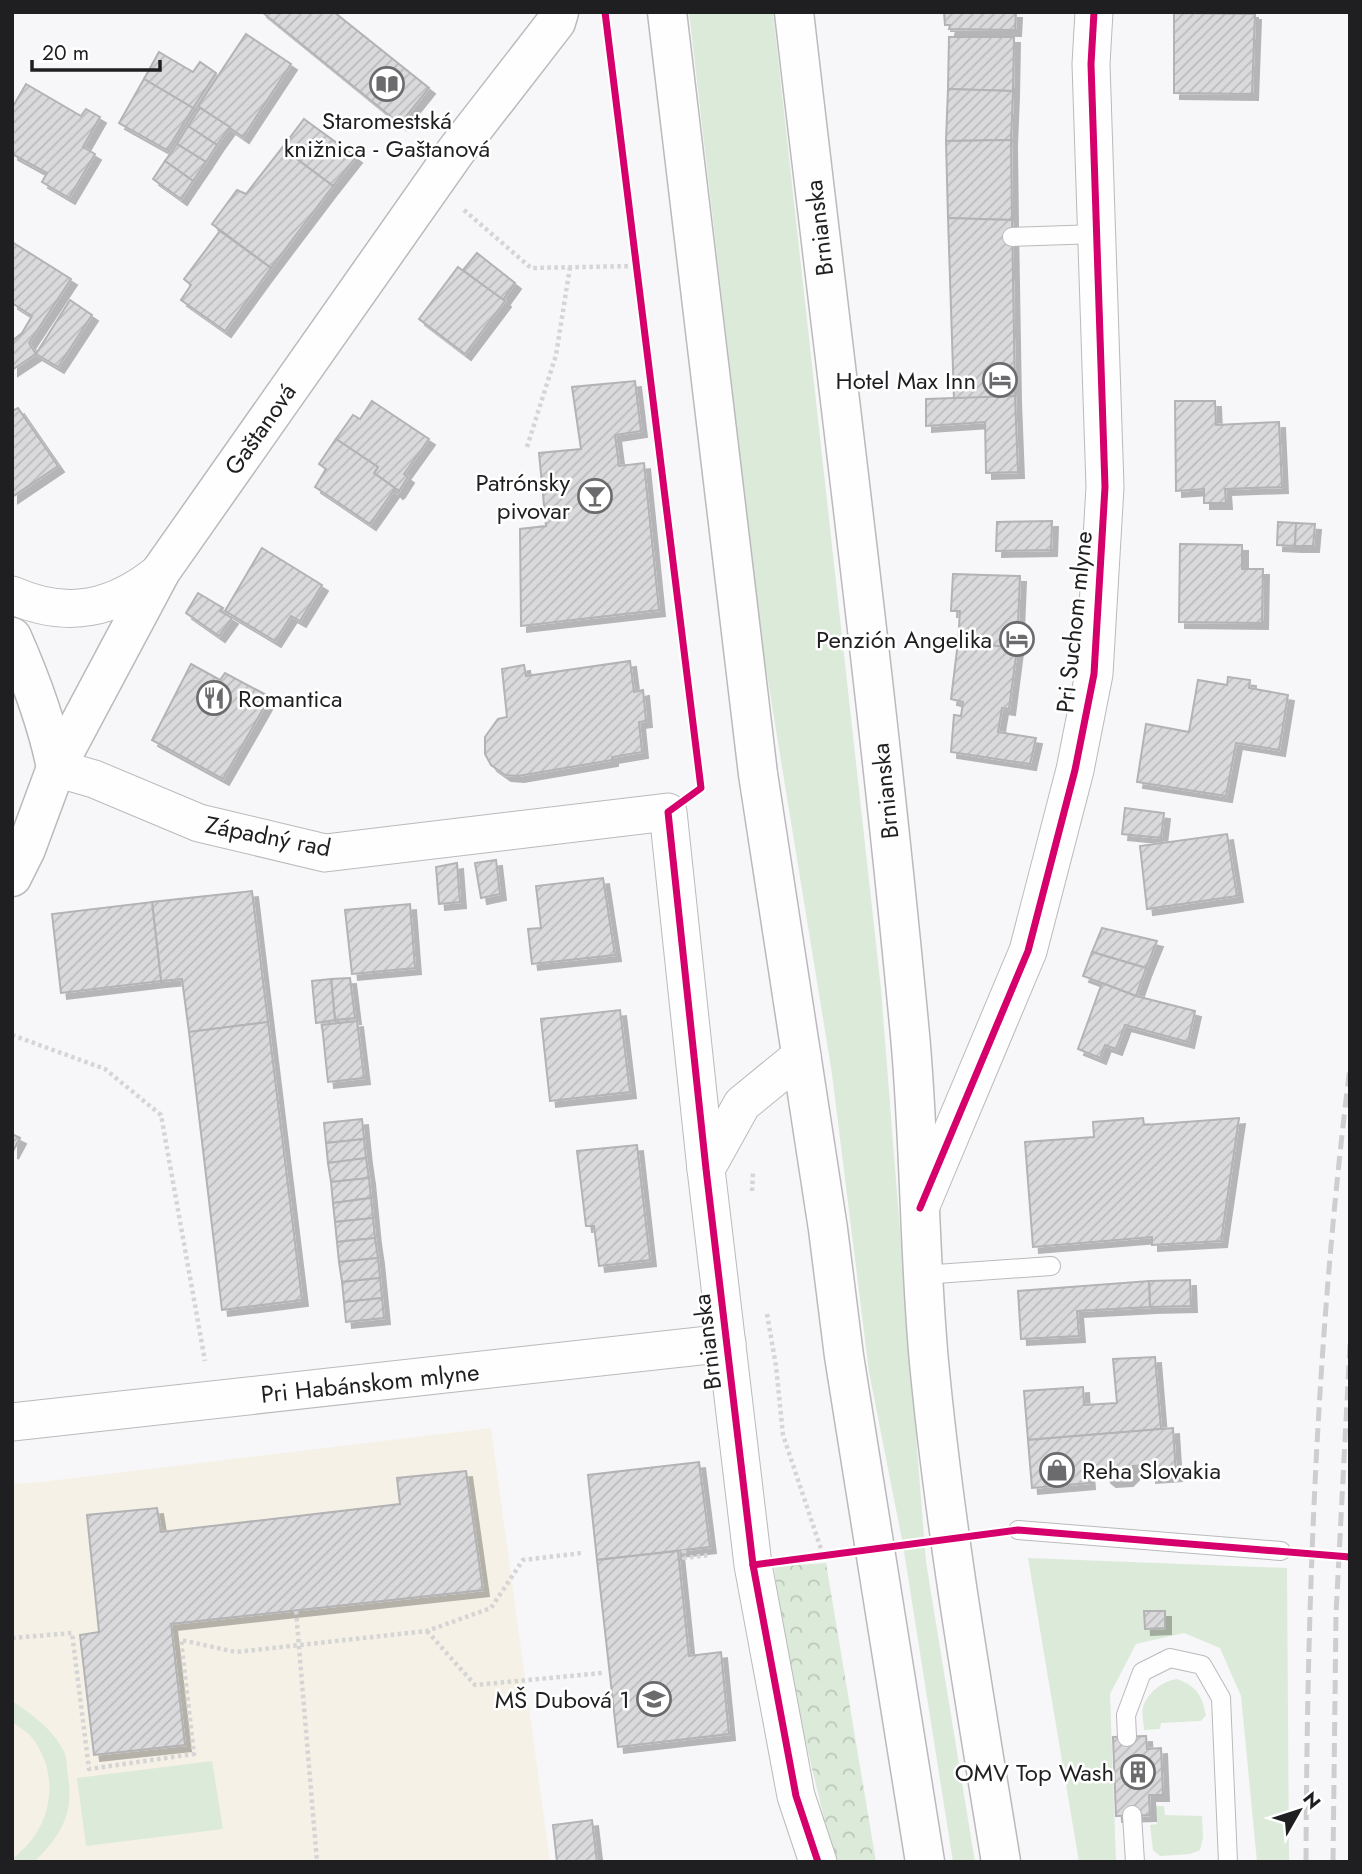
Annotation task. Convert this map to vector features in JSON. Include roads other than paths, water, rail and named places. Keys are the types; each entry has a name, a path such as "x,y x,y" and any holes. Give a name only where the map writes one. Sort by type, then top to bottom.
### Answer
{"main road":[{"name":"Gaštanová","path":"12,877 26,849 56,768 161,571 456,151 556,22 559,12"},
{"path":"667,12 758,774 802,1055 844,1356 925,1862"},
{"name":"Brnianska","path":"794,12 883,773 911,1041 922,1275 929,1361 949,1539 1001,1862"},
{"path":"12,637 35,689 50,737 56,768"}],"street":[{"name":"Pri Suchom mlyne","path":"920,1208 1028,950 1075,770 1094,674 1105,487 1091,64 1094,12"},
{"path":"12,595 52,608 100,606 143,586 161,571"},
{"name":"Západný rad","path":"56,768 94,779 199,823 325,852 668,812"},
{"name":"Brnianska","path":"668,812 706,1169 753,1565 796,1796 818,1862"},
{"path":"706,1169 742,1104 802,1055"},
{"name":"Pri Habánskom mlyne","path":"12,1422 727,1343"}],"lane":[{"path":"1012,237 1098,234"},
{"path":"922,1275 1051,1266"},
{"path":"1018,1530 1281,1551"},
{"path":"1127,1737 1126,1715 1142,1672 1170,1658 1202,1665 1221,1698 1228,1862"},
{"path":"1132,1815 1135,1862"}],"railway":[{"path":"1306,1862 1316,1464 1329,1265 1350,1067"},
{"path":"1333,1862 1336,1614 1350,1344"}],"place":[{"name":"Staromestská knižnica - Gaštanová","path":"387,84"},
{"name":"Hotel Max Inn","path":"1000,380"},
{"name":"Patrónsky pivovar","path":"595,496"},
{"name":"Penzión Angelika","path":"1017,639"},
{"name":"Romantica","path":"214,698"},
{"name":"Reha Slovakia","path":"1057,1470"},
{"name":"MŠ Dubová 1","path":"654,1699"},
{"name":"OMV Top Wash","path":"1138,1772"}]}
